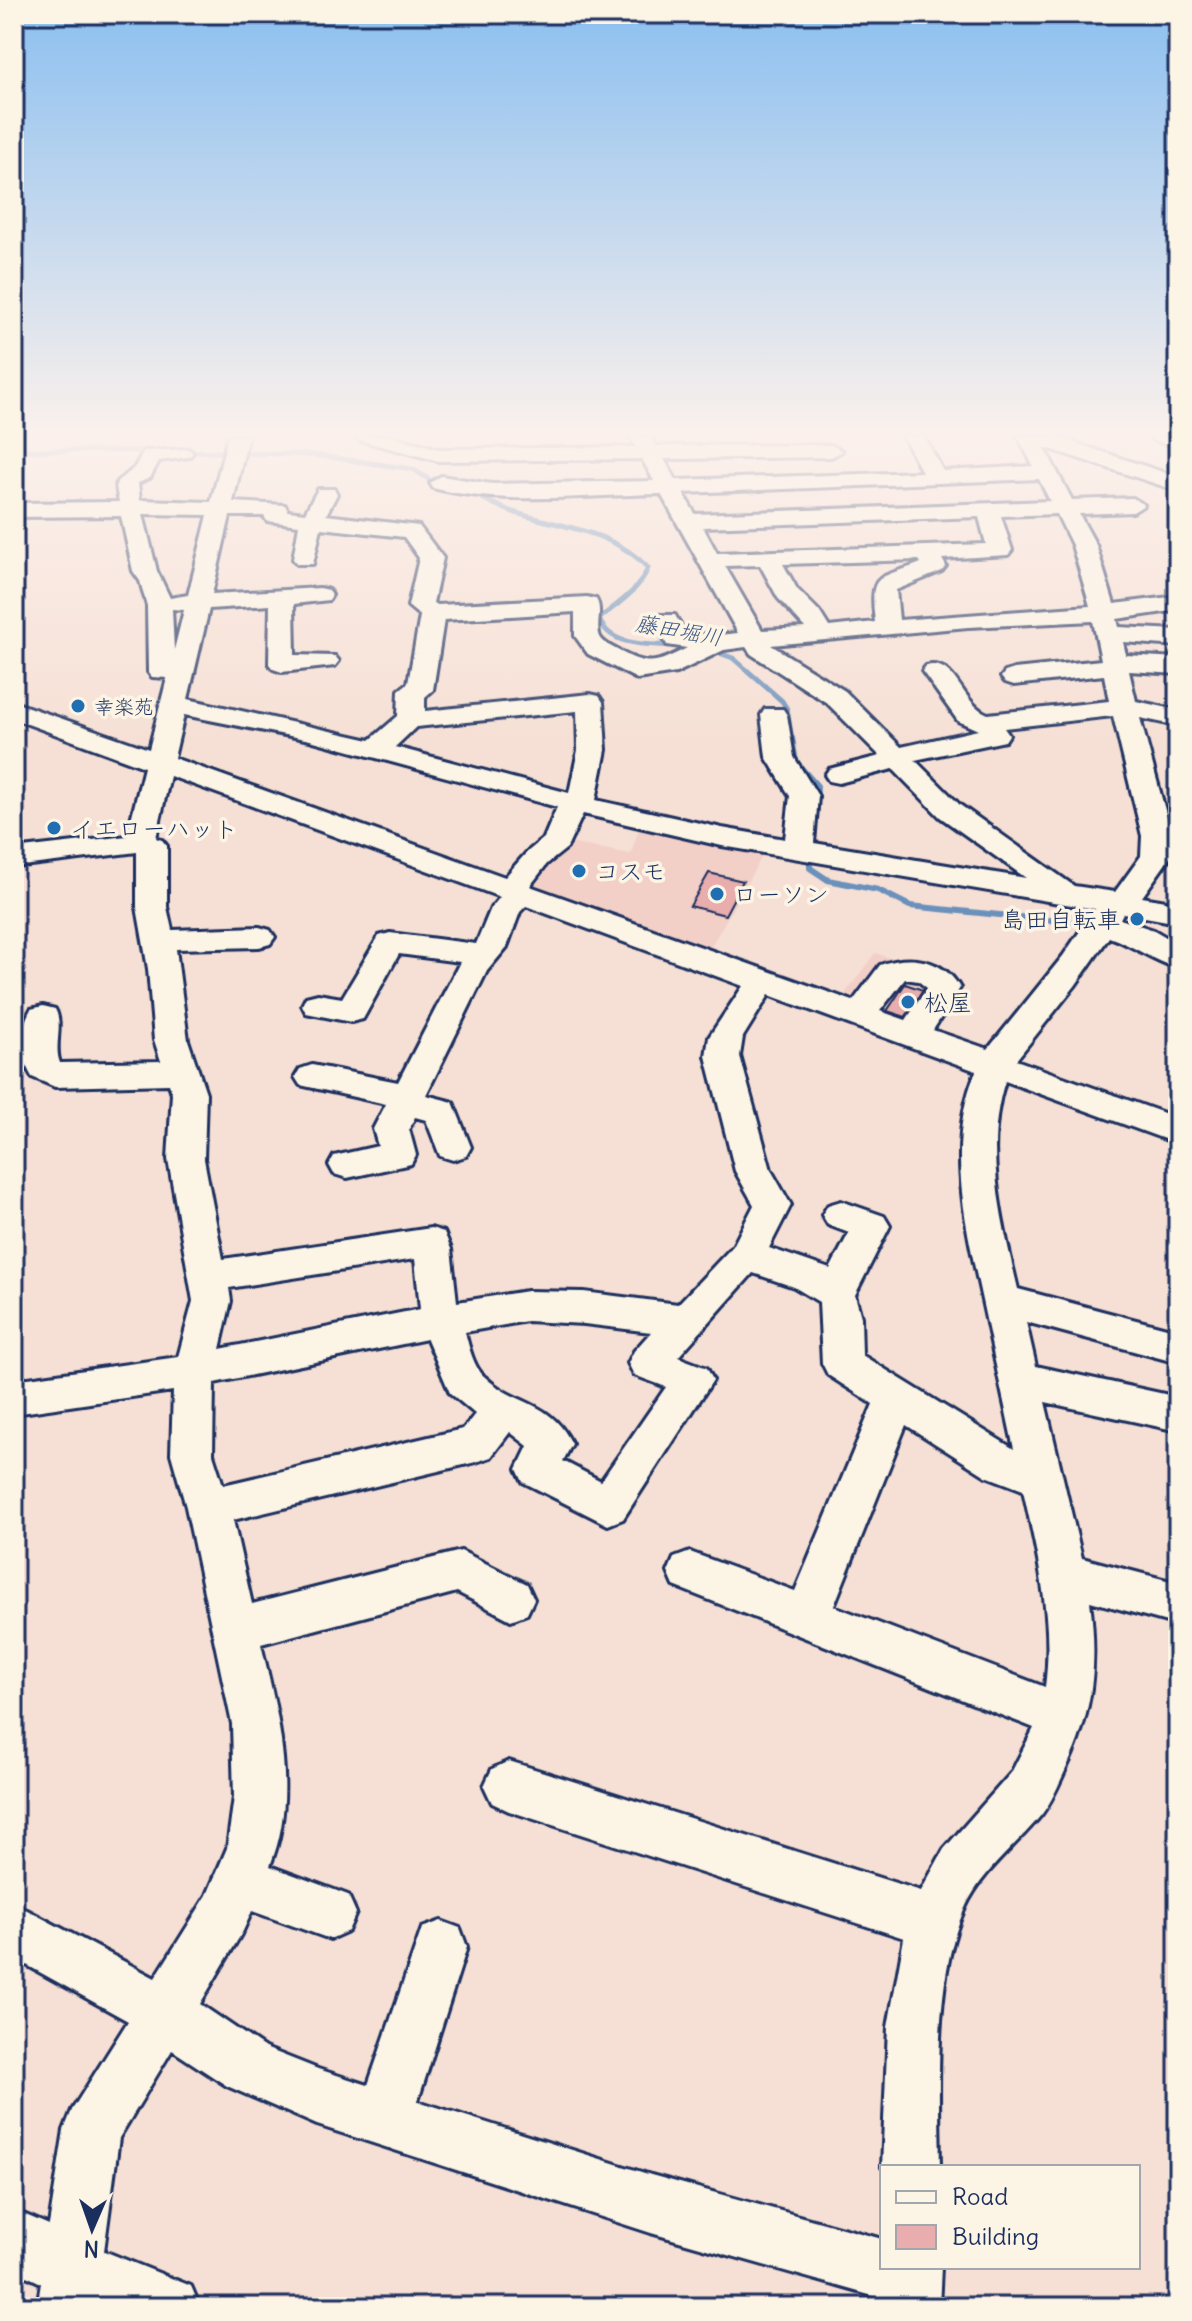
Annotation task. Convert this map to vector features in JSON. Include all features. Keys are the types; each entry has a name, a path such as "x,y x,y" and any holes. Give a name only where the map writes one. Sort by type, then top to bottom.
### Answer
{"street":[{"path":"139,544 145,571 153,581 159,604 161,672"},
{"path":"70,2288 92,2130 225,1913 252,1849 259,1797 256,1724 208,1507 192,1454 194,1371 212,1301 186,1159 189,1093 171,1040 146,845 159,762 211,544"},
{"path":"305,559 307,544"},
{"path":"421,544 431,558 420,606 433,613 587,597 587,636 597,649 637,671 667,668 709,648 754,638 896,628 962,611 1020,606 1178,638"},
{"path":"699,544 760,649 836,697 950,811 1068,893"},
{"path":"708,560 1000,550 998,544"},
{"path":"911,2165 919,1985 935,1922 947,1891 968,1860 1026,1795 1051,1750 1064,1717 1073,1664 1071,1622 1063,1573 985,1228 976,1142 996,1065 1156,856 1157,836 1106,623 1084,544"},
{"path":"873,652 912,649 896,628 883,591 886,585 934,566 927,552"},
{"path":"768,558 787,593 810,616 821,635"},
{"path":"159,604 320,595"},
{"path":"282,597 282,664 327,658"},
{"path":"1106,623 1178,603"},
{"path":"411,720 412,690 420,690 433,613"},
{"path":"666,620 676,640 709,648"},
{"path":"1014,677 1115,664 1178,666"},
{"path":"1076,670 1092,710"},
{"path":"935,671 967,715 986,722 1124,707 1178,718"},
{"path":"347,1165 398,1155 391,1129 473,966 491,947 516,891 537,858 557,842 577,804 592,750 590,702 411,720 402,724 377,749"},
{"path":"186,707 377,749 577,804 722,837 1068,893 1113,909 1178,913"},
{"path":"14,710 1178,1131"},
{"path":"774,715 780,757 804,796 806,851"},
{"path":"829,729 862,722"},
{"path":"839,775 995,735 986,722"},
{"path":"14,737 38,735 56,725"},
{"path":"14,858 146,845"},
{"path":"1113,909 1143,937 1178,958"},
{"path":"158,940 259,937"},
{"path":"318,1005 351,1011 390,943 484,955"},
{"path":"860,1016 891,972 898,968 939,979 944,988 913,1035"},
{"path":"208,1276 429,1232 437,1262 434,1280 442,1320 468,1388 541,1429 551,1444 538,1469 608,1506 693,1380 648,1363 746,1256 773,1205 753,1171 723,1056 726,1037 763,980"},
{"path":"32,1039 44,1069 55,1075 182,1072"},
{"path":"312,1077 406,1099 441,1111 453,1147"},
{"path":"836,1294 871,1226 841,1215"},
{"path":"746,1256 826,1284 836,1294 840,1310 842,1363 1001,1463 1039,1477"},
{"path":"1001,1300 1178,1347"},
{"path":"14,1397 194,1371 442,1320 527,1306 584,1308 684,1321"},
{"path":"1019,1379 1178,1414"},
{"path":"807,1616 896,1398"},
{"path":"208,1507 476,1444 504,1408"},
{"path":"234,1630 461,1571 511,1599"},
{"path":"690,1572 1064,1717"},
{"path":"1063,1573 1178,1604"},
{"path":"509,1786 935,1922"},
{"path":"239,1881 330,1913"},
{"path":"14,1929 164,2012 246,2067 317,2097 651,2204 911,2293"},
{"path":"385,2118 441,1947"},
{"path":"14,2239 70,2288 170,2307"}],"shaded area":[{"path":"640,825 766,849 709,950 522,883 563,842 631,854"},
{"path":"875,953 960,982 928,1029 842,998"}],"building":[{"name":"ローソン","path":"709,873 743,881 725,915 690,906"},
{"name":"松屋","path":"905,984 929,992 912,1019 887,1011"}],"waterway":[{"name":"藤田堀川","path":"616,544 648,568 639,584 599,619 612,635 621,640 675,646"},
{"name":"藤田堀川","path":"711,650 733,658 782,701 787,709 792,740"},
{"name":"藤田堀川","path":"792,738 796,762 817,786 814,837"},
{"name":"藤田堀川","path":"810,853 810,868 828,880 878,890 910,906 1079,923"}],"place":[{"name":"幸楽苑","path":"78,706"},
{"name":"イエローハット","path":"54,828"},
{"name":"コスモ","path":"579,871"},
{"name":"ローソン","path":"717,894"},
{"name":"島田自転車","path":"1137,919"},
{"name":"松屋","path":"908,1002"}]}
